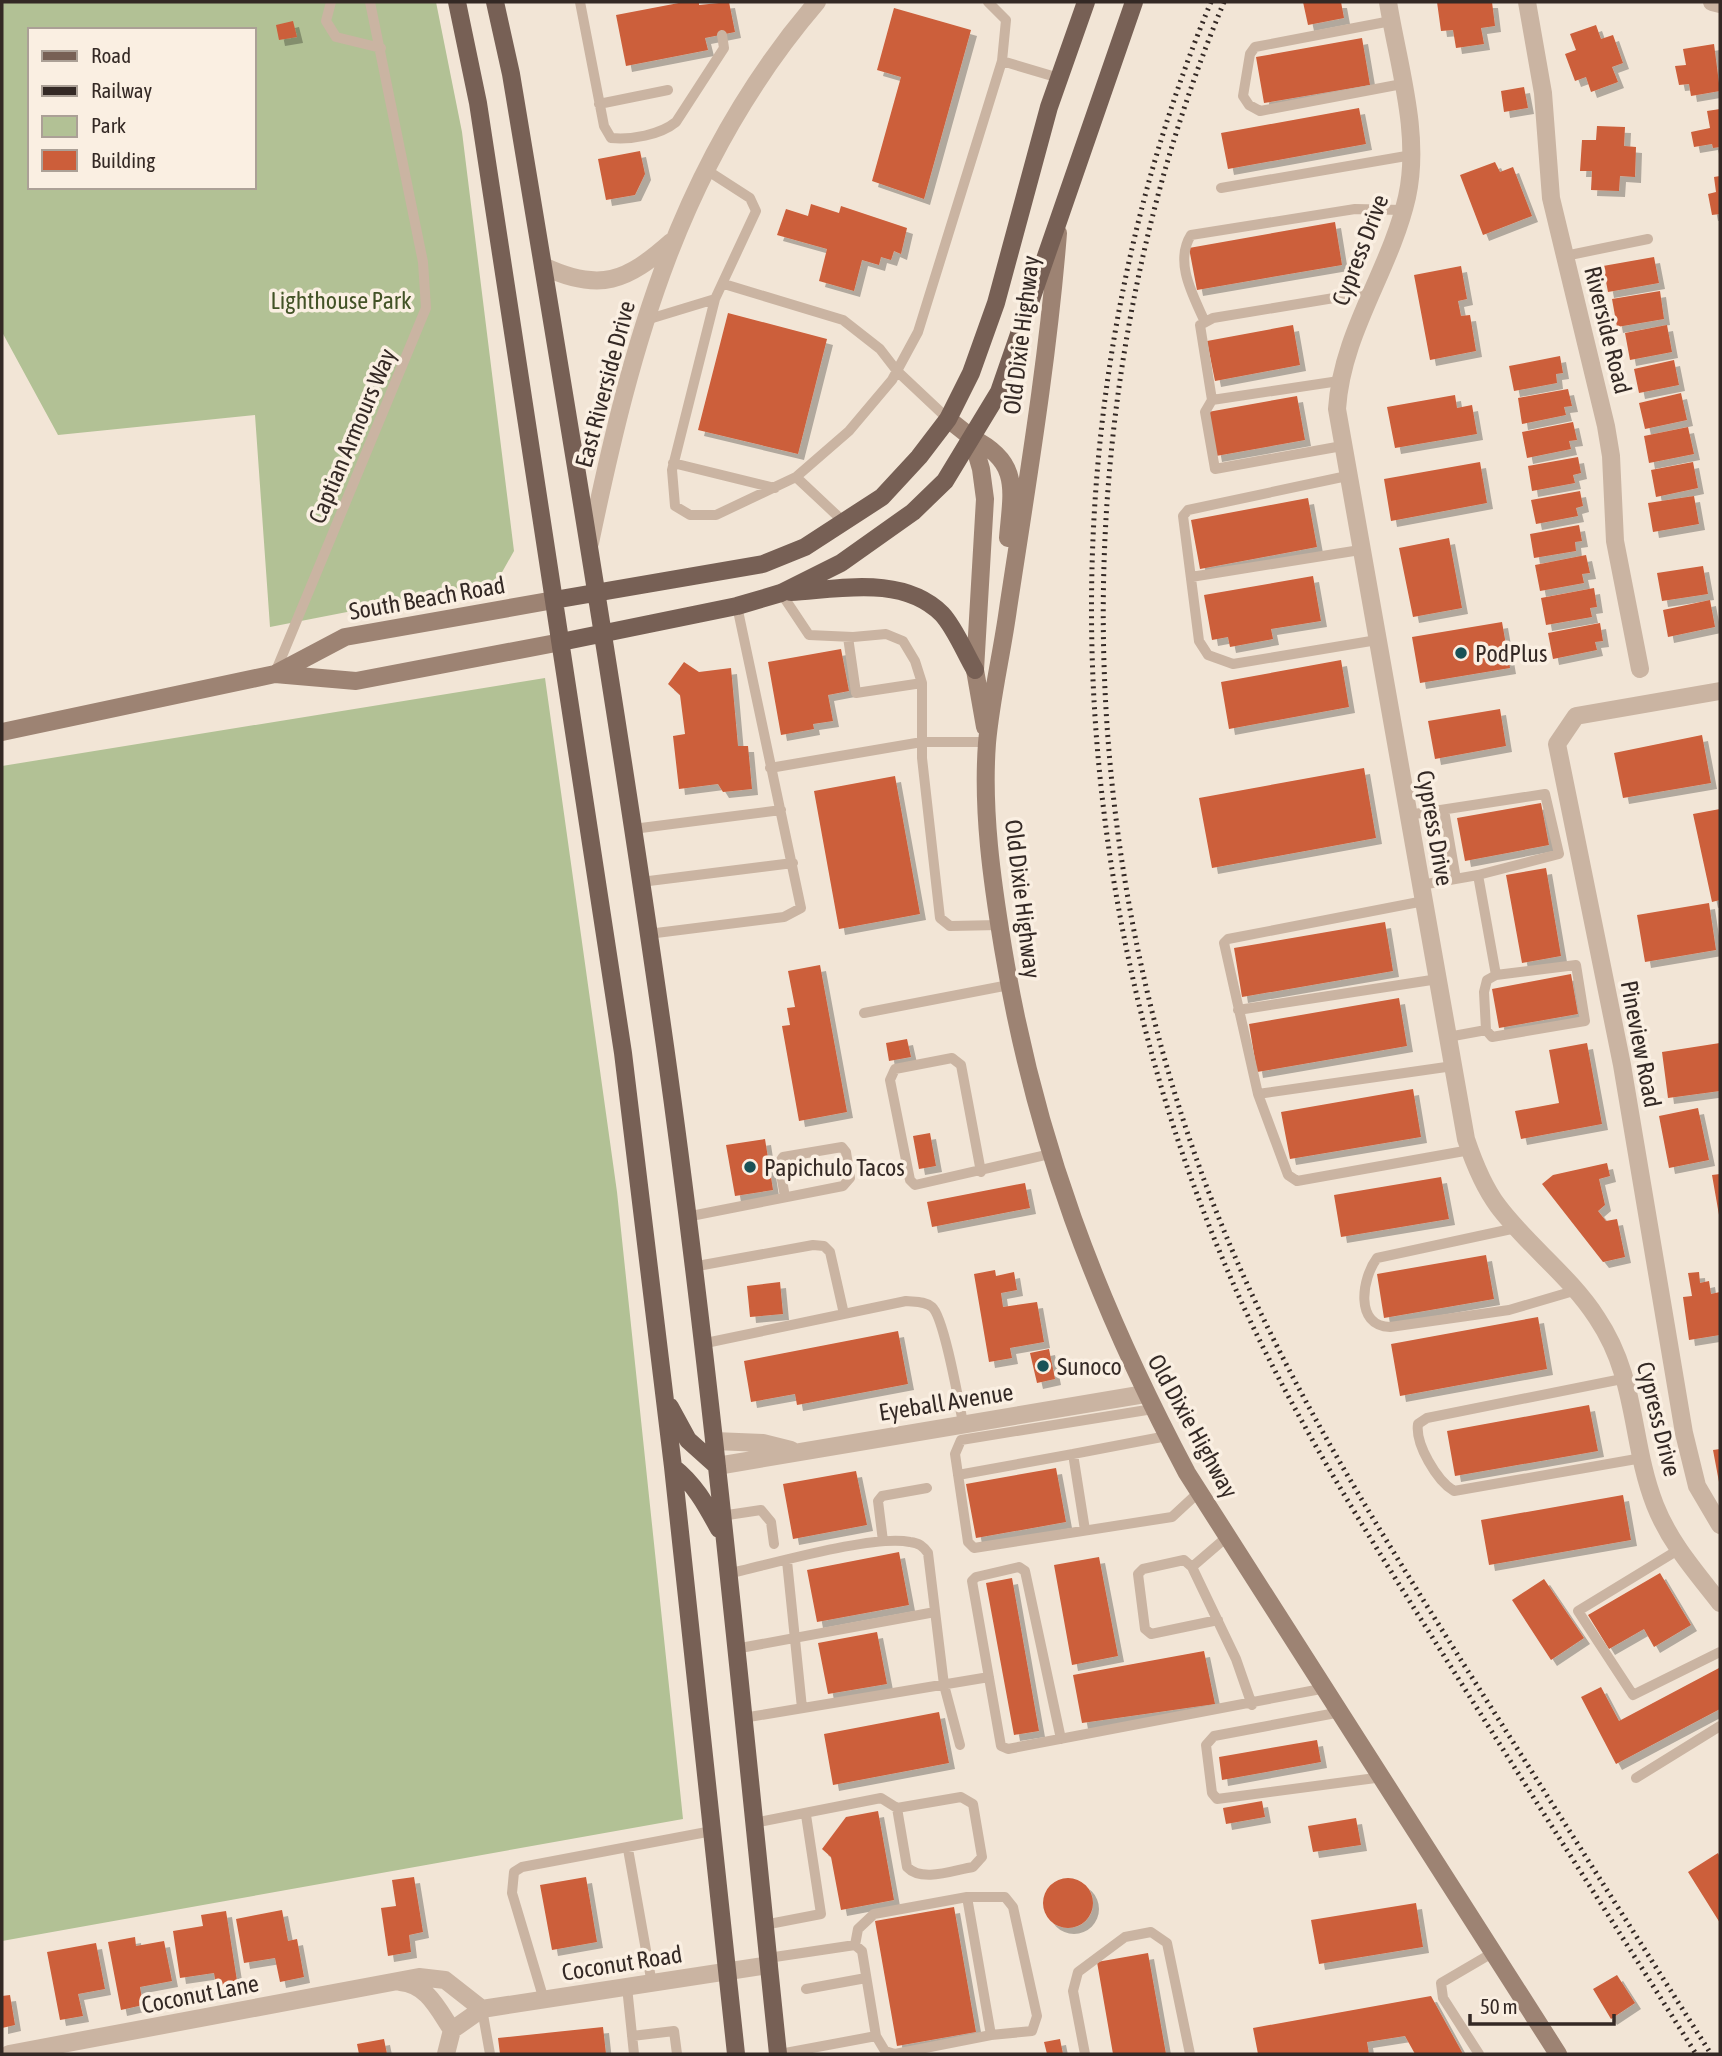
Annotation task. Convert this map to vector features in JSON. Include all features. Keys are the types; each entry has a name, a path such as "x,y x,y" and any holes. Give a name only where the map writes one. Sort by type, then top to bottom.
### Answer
{"main road":[{"path":"457,2 478,103 623,1053 673,1466 736,2054"},
{"path":"495,2 590,543 641,882 717,1466 779,2054"},
{"name":"Old Dixie Highway","path":"554,600 763,564 805,547 882,497 919,457 948,418 971,373 996,303 1059,78 1086,2"},
{"name":"Old Dixie Highway","path":"561,642 737,606 781,593 842,563 913,512 945,481 999,392 1058,223 1087,130 1134,2"},
{"path":"781,593 880,587 910,595 943,615 975,670"},
{"path":"665,1398 688,1440 717,1466"},
{"path":"673,1466 689,1479 700,1493 724,1538"}],"street":[{"name":"East Riverside Drive","path":"590,543 616,417 674,240 704,169 761,73 817,2"},
{"name":"Cypress Drive","path":"1388,2 1412,155 1403,210 1345,354 1337,409 1360,550 1470,1150 1482,1180 1516,1228 1577,1290 1600,1323 1626,1378 1655,1504 1678,1550 1720,1602"},
{"name":"Riverside Road","path":"1527,2 1543,93 1551,198 1606,426 1615,541 1640,669"},
{"path":"1712,2 1720,4"},
{"name":"Old Dixie Highway","path":"1058,223 1051,323 987,742 987,820 999,925 1030,1085 1080,1245 1167,1436 1199,1492 1327,1688 1558,2054"},
{"name":"East Riverside Drive","path":"543,266 575,278 602,280 623,277 640,269 674,240"},
{"name":"Old Dixie Highway","path":"948,418 972,438 981,469 985,499 982,587 975,670 987,742"},
{"path":"972,438 993,448 1002,458 1011,478 1004,591 1006,625"},
{"name":"South Beach Road","path":"2,732 275,674 345,637 554,600"},
{"name":"South Beach Road","path":"275,674 356,681 561,642"},
{"name":"Pineview Road","path":"1720,691 1576,716 1557,744 1622,1065 1684,1433 1697,1486 1720,1525"},
{"name":"Eyeball Avenue","path":"717,1466 1102,1401 1149,1401"},
{"name":"Eyeball Avenue","path":"714,1441 763,1443 798,1452"},
{"name":"Coconut Road","path":"482,2009 727,1972 768,1962"},
{"name":"Coconut Lane","path":"9,2054 419,1977 445,1980 482,2009"},
{"path":"400,1982 415,1983 434,2002 452,2030"},
{"path":"446,2054 452,2030 482,2009"}],"lane":[{"path":"331,2 326,21 336,37 381,48"},
{"name":"Captian Armours Way","path":"275,674 426,308 423,262 370,2"},
{"path":"580,2 604,127 611,138 622,139 666,130 676,122 724,48 722,35"},
{"path":"704,169 750,198 756,211 715,299 673,463 674,506 690,515 716,515 796,477 849,430 897,371 918,332 1002,61 1006,20 988,2"},
{"path":"1391,21 1255,47 1250,54 1244,96 1249,105 1260,111 1402,84"},
{"path":"1002,61 1059,78"},
{"path":"599,104 668,90"},
{"path":"1221,188 1412,155"},
{"path":"1204,320 1185,278 1185,253 1191,235 1355,209 1403,210"},
{"path":"1565,256 1647,239"},
{"path":"724,284 843,320 880,349 897,371 948,418"},
{"path":"1342,446 1215,470 1205,412 1212,400 1200,325 1204,320 1370,292"},
{"path":"646,320 715,299"},
{"path":"1212,400 1339,382"},
{"path":"673,463 775,488"},
{"path":"1347,476 1188,510 1183,516 1199,641 1208,656 1233,663 1377,640"},
{"path":"796,477 844,522"},
{"path":"1191,577 1360,550"},
{"path":"781,593 809,635 848,637 886,634 903,641 915,661 922,683 922,742 940,918 950,926 999,925"},
{"path":"648,934 796,914 801,908 737,606"},
{"path":"848,637 856,693 922,683"},
{"path":"770,768 922,742 987,742"},
{"path":"1408,816 1545,794 1559,854 1456,879 1422,893 1228,939 1224,943 1258,1094 1288,1175 1297,1181 1470,1150"},
{"path":"633,829 781,810"},
{"path":"1444,810 1456,879"},
{"path":"641,882 793,863"},
{"path":"1478,875 1496,975"},
{"path":"1576,965 1585,1021 1492,1037 1486,1030 1484,992 1487,980 1496,975 1576,965"},
{"path":"1238,1010 1438,979"},
{"path":"864,1013 1009,985"},
{"path":"1448,1037 1486,1030"},
{"path":"981,1172 961,1065 952,1058 895,1069 890,1080 910,1180 915,1185 981,1172 1050,1154"},
{"path":"1258,1094 1453,1066"},
{"path":"686,1217 842,1186 850,1178 846,1152 842,1147 783,1157 779,1163 785,1197"},
{"path":"1516,1228 1377,1258 1369,1268 1362,1293 1370,1318 1381,1327 1390,1327 1509,1310 1577,1290"},
{"path":"692,1266 813,1245 824,1246 830,1252 844,1314"},
{"path":"701,1344 906,1301 923,1302 934,1308 941,1325 963,1423"},
{"path":"1626,1378 1427,1419 1418,1424 1417,1434 1443,1485 1454,1491 1643,1458"},
{"path":"1149,1401 961,1440 955,1454 968,1542 974,1548 1172,1517 1199,1492"},
{"path":"958,1475 1167,1436"},
{"path":"1073,1454 1085,1530"},
{"path":"883,1541 878,1501 882,1496 927,1488"},
{"path":"721,1516 761,1510 771,1522 775,1544"},
{"path":"1192,1567 1228,1536"},
{"path":"727,1574 883,1541 909,1541 922,1545 928,1553 944,1685 960,1745"},
{"path":"1678,1550 1578,1611 1633,1695 1720,1652"},
{"path":"1218,1620 1151,1634 1145,1629 1138,1574 1143,1569 1184,1560 1192,1567 1218,1620 1236,1659 1252,1705"},
{"path":"787,1561 802,1708"},
{"path":"1060,1740 1030,1582 1025,1571 1019,1567 976,1577 972,1581 989,1677 1002,1746 1008,1749 1060,1740 1252,1705 1327,1688"},
{"path":"735,1649 935,1612"},
{"path":"743,1718 989,1677"},
{"path":"1342,1712 1214,1736 1206,1745 1212,1793 1217,1798 1383,1777"},
{"path":"1636,1778 1720,1726"},
{"path":"754,1823 806,1815 881,1798 897,1808 961,1797 973,1804 982,1857 973,1867 925,1875 913,1873 907,1867 897,1808"},
{"path":"764,1925 821,1914 806,1815"},
{"path":"544,2000 512,1893 514,1872 522,1867 712,1831"},
{"path":"628,1849 652,1984"},
{"path":"967,1897 1005,1897 1013,1907 1037,2016 1032,2031 991,2035 895,2054 885,2051 876,2036 862,1951 855,1945 858,1929 874,1914 967,1897"},
{"path":"967,1897 991,2035"},
{"path":"1085,2054 1073,1991 1077,1972 1125,1937 1151,1932 1167,1943 1190,2054"},
{"path":"768,1962 855,1945"},
{"path":"1479,2054 1443,1998 1441,1983 1494,1952"},
{"path":"806,1989 866,1978"},
{"path":"627,1987 634,2054"},
{"path":"482,2009 490,2054"},
{"path":"632,2036 674,2031 677,2054"},
{"path":"779,2054 876,2036"}],"green space":[{"name":"Lighthouse Park","path":"2,2 436,2 462,132 514,551 496,583 270,627 255,415 58,435 2,332"},
{"path":"545,678 617,1192 683,1819 2,1941 2,766"}],"building":[{"path":"684,2 699,2 699,5 729,2 735,32 705,38 708,50 626,66 616,15"},
{"path":"1303,2 1341,2 1344,18 1308,25"},
{"path":"1437,2 1492,2 1495,26 1481,28 1484,44 1456,48 1453,30 1441,31"},
{"path":"894,8 971,30 924,199 872,181 901,77 877,70"},
{"path":"293,21 297,37 279,40 276,25"},
{"path":"1596,25 1601,39 1613,35 1623,63 1612,67 1618,82 1591,92 1586,77 1575,81 1565,54 1576,50 1570,34"},
{"path":"1362,38 1370,85 1264,103 1256,57"},
{"path":"1714,44 1720,91 1691,96 1689,84 1679,85 1675,66 1686,65 1683,49"},
{"path":"1524,87 1528,108 1504,112 1501,91"},
{"path":"1359,108 1366,144 1228,169 1221,133"},
{"path":"1720,109 1720,147 1713,148 1712,144 1694,147 1691,132 1710,128 1707,111"},
{"path":"1597,126 1625,127 1624,146 1636,147 1635,177 1620,176 1619,191 1591,190 1592,171 1580,171 1582,140 1596,140"},
{"path":"640,151 645,174 635,195 606,200 598,159"},
{"path":"1495,162 1500,172 1513,167 1532,216 1483,235 1460,175"},
{"path":"1720,176 1720,214 1712,215 1708,194 1716,192 1714,177"},
{"path":"811,204 839,213 841,206 907,228 901,254 894,251 891,260 881,257 879,265 862,260 854,291 819,281 827,249 777,235 786,209 808,216"},
{"path":"1335,222 1342,265 1197,290 1189,248"},
{"path":"1654,257 1659,283 1608,292 1603,266"},
{"path":"1461,266 1467,299 1458,301 1461,316 1470,315 1476,351 1430,360 1414,275"},
{"path":"1660,291 1664,319 1617,327 1612,299"},
{"path":"728,313 827,339 798,454 698,430"},
{"path":"1293,325 1300,365 1215,381 1207,341"},
{"path":"1667,325 1672,352 1630,360 1625,333"},
{"path":"1560,356 1563,373 1556,374 1557,383 1514,391 1509,366"},
{"path":"1674,360 1679,385 1639,393 1634,369"},
{"path":"1568,389 1572,406 1564,407 1566,415 1522,424 1518,398"},
{"path":"1681,393 1687,420 1645,429 1639,403"},
{"path":"1455,395 1457,408 1472,405 1477,434 1395,448 1387,407"},
{"path":"1297,396 1305,440 1216,456 1208,412"},
{"path":"1573,422 1577,440 1569,441 1571,449 1527,458 1522,432"},
{"path":"1688,427 1694,454 1649,463 1644,436"},
{"path":"1578,457 1581,473 1573,475 1575,483 1532,491 1528,466"},
{"path":"1480,462 1487,503 1391,521 1384,479"},
{"path":"1693,462 1698,488 1656,497 1651,470"},
{"path":"1580,491 1583,506 1576,508 1578,516 1536,524 1531,500"},
{"path":"1694,496 1699,524 1653,532 1648,503"},
{"path":"1308,498 1317,547 1200,569 1191,520"},
{"path":"1579,525 1582,541 1575,542 1576,551 1534,558 1530,534"},
{"path":"1449,538 1462,608 1413,617 1399,548"},
{"path":"1586,555 1590,573 1582,574 1584,583 1540,591 1535,565"},
{"path":"1703,566 1708,594 1662,601 1657,573"},
{"path":"1313,576 1321,621 1271,629 1273,639 1230,647 1228,637 1212,640 1204,595"},
{"path":"1594,588 1597,607 1590,608 1592,617 1546,625 1541,598"},
{"path":"1710,600 1715,627 1668,637 1663,610"},
{"name":"PodPlus","path":"1502,622 1510,668 1420,683 1412,637"},
{"path":"1600,623 1603,641 1595,642 1597,650 1553,659 1548,633"},
{"path":"841,649 849,691 828,695 833,721 813,724 814,729 781,735 768,662"},
{"path":"1341,660 1349,707 1229,729 1221,682"},
{"path":"684,662 699,672 731,668 738,746 748,746 752,789 723,792 718,784 679,789 673,736 685,734 680,695 668,684"},
{"path":"1500,709 1506,746 1435,759 1428,721"},
{"path":"1702,735 1711,783 1623,798 1614,753"},
{"path":"1364,768 1376,838 1212,868 1199,798"},
{"path":"895,776 920,914 839,929 814,791"},
{"path":"1541,803 1549,845 1465,861 1457,818"},
{"path":"1720,809 1720,900 1712,902 1693,814"},
{"path":"1546,868 1561,956 1522,963 1506,875"},
{"path":"1709,903 1716,950 1645,962 1637,915"},
{"path":"1385,922 1393,971 1242,997 1234,948"},
{"path":"820,965 847,1112 799,1121 782,1026 790,1025 787,1008 795,1007 788,971"},
{"path":"1571,974 1578,1014 1499,1028 1492,989"},
{"path":"1399,998 1407,1046 1257,1072 1249,1024"},
{"path":"907,1039 911,1057 889,1061 886,1043"},
{"path":"1587,1043 1602,1124 1521,1139 1515,1111 1559,1103 1549,1050"},
{"path":"1720,1043 1720,1091 1668,1098 1662,1052"},
{"path":"1413,1089 1421,1137 1290,1159 1281,1112"},
{"path":"1698,1108 1709,1160 1669,1168 1659,1116"},
{"path":"930,1133 936,1166 919,1169 913,1136"},
{"name":"Papichulo Tacos","path":"765,1139 773,1190 735,1196 726,1145"},
{"path":"1607,1163 1610,1176 1599,1179 1605,1205 1598,1211 1606,1221 1617,1219 1625,1257 1603,1262 1542,1184 1553,1175"},
{"path":"1720,1174 1720,1215 1719,1215 1712,1175"},
{"path":"1441,1177 1449,1219 1341,1237 1334,1195"},
{"path":"1025,1183 1030,1208 932,1227 927,1202"},
{"path":"1486,1255 1494,1299 1384,1318 1377,1274"},
{"path":"995,1270 996,1276 1014,1272 1017,1290 1001,1293 1003,1307 1037,1302 1044,1342 1010,1348 1012,1358 989,1362 974,1274"},
{"path":"1699,1272 1700,1283 1709,1281 1711,1294 1720,1292 1720,1335 1689,1340 1683,1297 1692,1296 1688,1273"},
{"path":"780,1282 783,1314 750,1317 747,1286"},
{"path":"1538,1317 1547,1369 1400,1396 1391,1344"},
{"path":"898,1331 908,1384 797,1405 795,1394 751,1402 744,1361"},
{"name":"Sunoco","path":"1049,1349 1055,1379 1037,1383 1030,1353"},
{"path":"1589,1405 1598,1451 1455,1476 1447,1431"},
{"path":"1720,1449 1720,1482 1719,1482 1713,1450"},
{"path":"1056,1468 1066,1522 976,1538 966,1484"},
{"path":"856,1471 867,1525 793,1539 783,1484"},
{"path":"1623,1495 1631,1540 1489,1565 1481,1520"},
{"path":"899,1552 909,1605 817,1622 807,1570"},
{"path":"1099,1557 1118,1656 1072,1665 1054,1565"},
{"path":"1660,1573 1691,1625 1654,1647 1644,1629 1609,1649 1588,1615"},
{"path":"1012,1578 1039,1731 1014,1735 986,1583"},
{"path":"1544,1579 1584,1638 1551,1660 1512,1600"},
{"path":"877,1632 887,1684 828,1694 818,1643"},
{"path":"1204,1651 1215,1704 1082,1723 1073,1675"},
{"path":"1719,1668 1720,1709 1616,1764 1581,1697 1601,1687 1619,1721"},
{"path":"939,1712 949,1763 833,1785 824,1734"},
{"path":"1317,1740 1321,1762 1222,1780 1219,1757"},
{"path":"1262,1801 1265,1817 1226,1824 1223,1808"},
{"path":"878,1811 894,1900 841,1910 831,1857 822,1849 846,1817"},
{"path":"1356,1818 1361,1845 1313,1852 1308,1826"},
{"path":"1718,1853 1720,1857 1720,1923 1688,1872"},
{"path":"414,1877 423,1932 409,1935 411,1952 388,1956 381,1908 396,1906 392,1880"},
{"path":"586,1877 597,1942 552,1950 540,1885"},
{"path":"1068,1878 1086,1885 1093,1903 1086,1921 1068,1928 1050,1921 1043,1903 1050,1885"},
{"path":"1416,1903 1423,1947 1319,1964 1311,1920"},
{"path":"954,1907 976,2032 897,2046 875,1921"},
{"path":"282,1910 288,1941 297,1939 304,1977 280,1982 275,1958 244,1963 236,1919"},
{"path":"226,1911 238,1987 217,1990 214,1973 180,1978 173,1931 203,1926 201,1915"},
{"path":"135,1937 136,1946 164,1941 172,1981 140,1987 143,2005 121,2010 108,1942"},
{"path":"96,1943 105,1989 78,1994 83,2016 60,2020 47,1952"},
{"path":"1148,1953 1166,2054 1113,2054 1097,1962"},
{"path":"1617,1975 1635,2003 1611,2019 1593,1989"},
{"path":"10,1995 15,2025 2,2028 2,1996"},
{"path":"1431,1996 1463,2054 1415,2054 1405,2036 1367,2042 1369,2054 1258,2054 1253,2028"},
{"path":"603,2027 606,2054 500,2054 498,2038"},
{"path":"384,2039 387,2054 359,2054 357,2044"},
{"path":"1060,2039 1063,2054 1047,2054 1044,2042"}],"railway":[{"path":"1211,2 1155,160 1117,323 1096,488 1092,654 1105,821 1134,985 1180,1146 1241,1301 1263,1348 1312,1439 1391,1572 1696,2054"},
{"path":"1224,2 1168,159 1130,322 1108,487 1104,654 1116,821 1146,986 1192,1146 1255,1301 1278,1349 1355,1488 1410,1578 1711,2054"}],"place":[{"name":"PodPlus","path":"1461,653"},
{"name":"Papichulo Tacos","path":"750,1167"},
{"name":"Sunoco","path":"1043,1366"}]}
